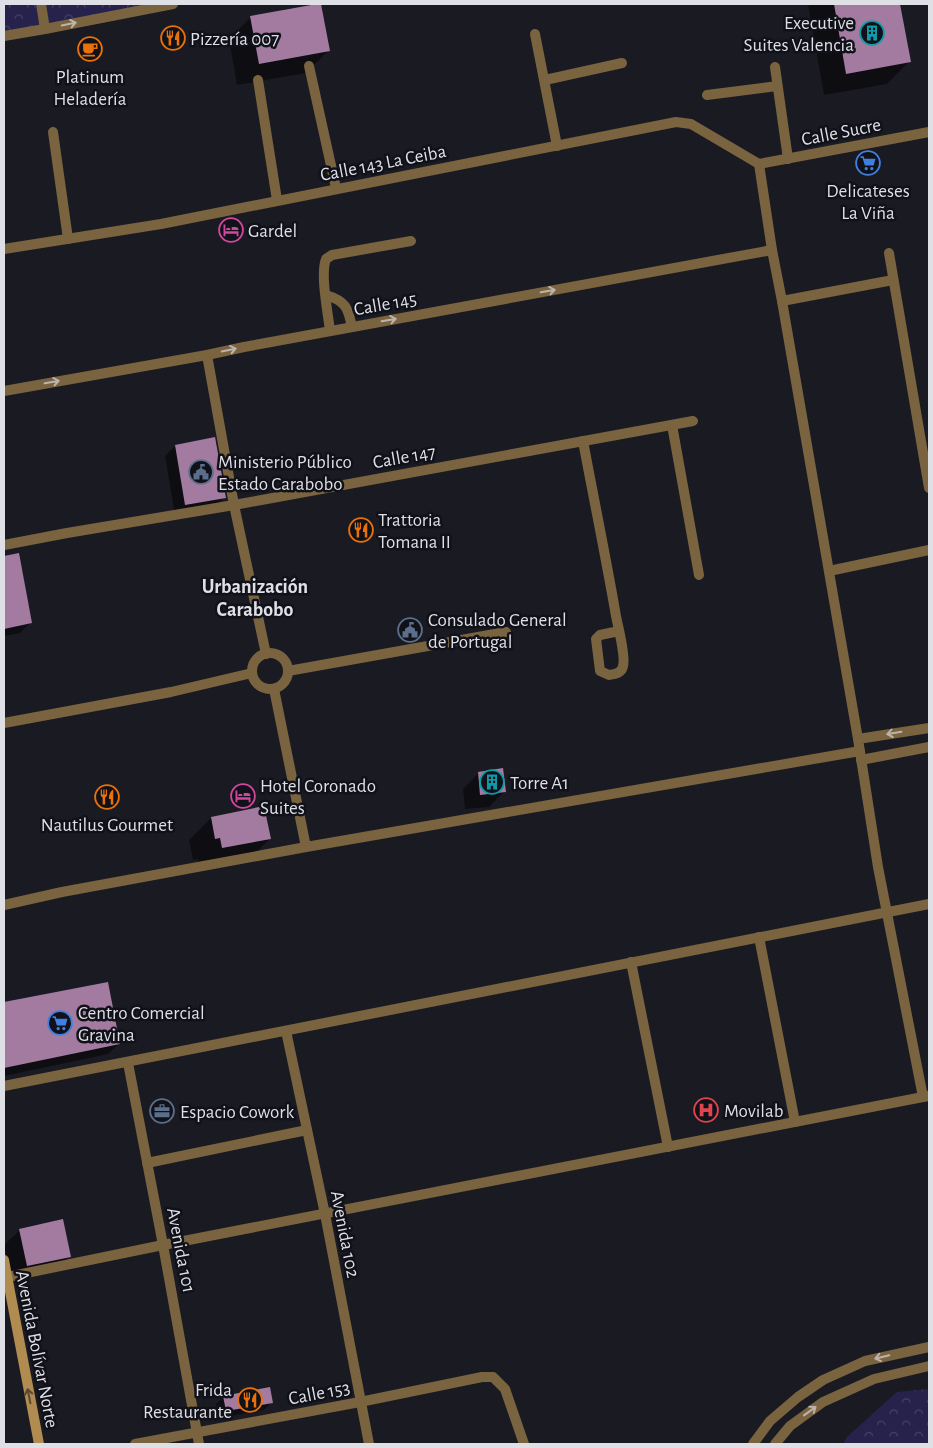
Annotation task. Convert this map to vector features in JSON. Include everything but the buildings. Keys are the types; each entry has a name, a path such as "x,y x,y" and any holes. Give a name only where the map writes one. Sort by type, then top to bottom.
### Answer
{"main road":[{"name":"Avenida Bolívar Norte","path":"4,1260 39,1444"}],"street":[{"path":"41,4 45,29"},
{"path":"4,36 173,4"},
{"path":"535,34 557,146"},
{"path":"545,80 622,63"},
{"path":"310,66 336,188"},
{"path":"775,67 788,158"},
{"path":"258,80 277,200"},
{"path":"707,95 777,86"},
{"name":"Calle 143 La Ceiba","path":"4,250 161,224 676,122 691,124 759,164"},
{"path":"52,132 68,239"},
{"name":"Calle Sucre","path":"759,164 929,132"},
{"path":"7,1277 926,1097 878,867 858,739 772,250 759,164"},
{"path":"330,331 323,268 328,256 411,241"},
{"name":"Calle 145","path":"4,391 772,250"},
{"path":"889,253 929,488"},
{"path":"782,301 893,280"},
{"path":"326,296 335,298 345,305 352,327"},
{"path":"207,355 234,504 266,654"},
{"name":"Calle 147","path":"4,545 693,421"},
{"path":"672,425 699,575"},
{"path":"583,441 619,631"},
{"path":"829,571 929,550"},
{"path":"288,671 506,632"},
{"path":"271,653 285,661 288,671 283,684 274,689 260,686 253,678 252,673 257,659 271,653"},
{"path":"4,723 171,692 252,673"},
{"path":"274,689 306,847"},
{"path":"858,739 929,728"},
{"path":"4,904 306,847 860,756 929,747"},
{"path":"4,1086 929,904"},
{"path":"759,937 795,1122"},
{"path":"630,962 668,1147"},
{"name":"Avenida 102","path":"286,1031 325,1214 369,1444"},
{"name":"Avenida 101","path":"128,1063 199,1444"},
{"path":"147,1163 307,1130"},
{"path":"753,1444 770,1421 798,1397 823,1380 865,1361 929,1348"},
{"path":"775,1444 790,1426 823,1402 874,1380 929,1366"},
{"name":"Calle 153","path":"135,1444 482,1377 493,1377 505,1389 524,1444"}],"green space":[{"path":"4,4 170,4 4,36"},
{"path":"929,1389 929,1444 843,1444 847,1437 897,1392"}],"place":[{"name":"Executive Suites Valencia","path":"872,33"},
{"name":"Pizzería 007","path":"173,38"},
{"name":"Platinum Heladería","path":"90,49"},
{"name":"Delicateses La Viña","path":"868,163"},
{"name":"Gardel","path":"231,230"},
{"name":"Ministerio Público Estado Carabobo","path":"201,472"},
{"name":"Trattoria Tomana II","path":"361,530"},
{"name":"Consulado General de Portugal","path":"410,630"},
{"name":"Torre A1","path":"492,782"},
{"name":"Hotel Coronado Suites","path":"243,796"},
{"name":"Nautilus Gourmet","path":"107,797"},
{"name":"Centro Comercial Gravina","path":"60,1023"},
{"name":"Movilab","path":"706,1110"},
{"name":"Espacio Cowork","path":"162,1111"},
{"name":"Frida Restaurante","path":"250,1400"}],"district":[{"name":"Urbanización Carabobo","path":"255,598"}]}
